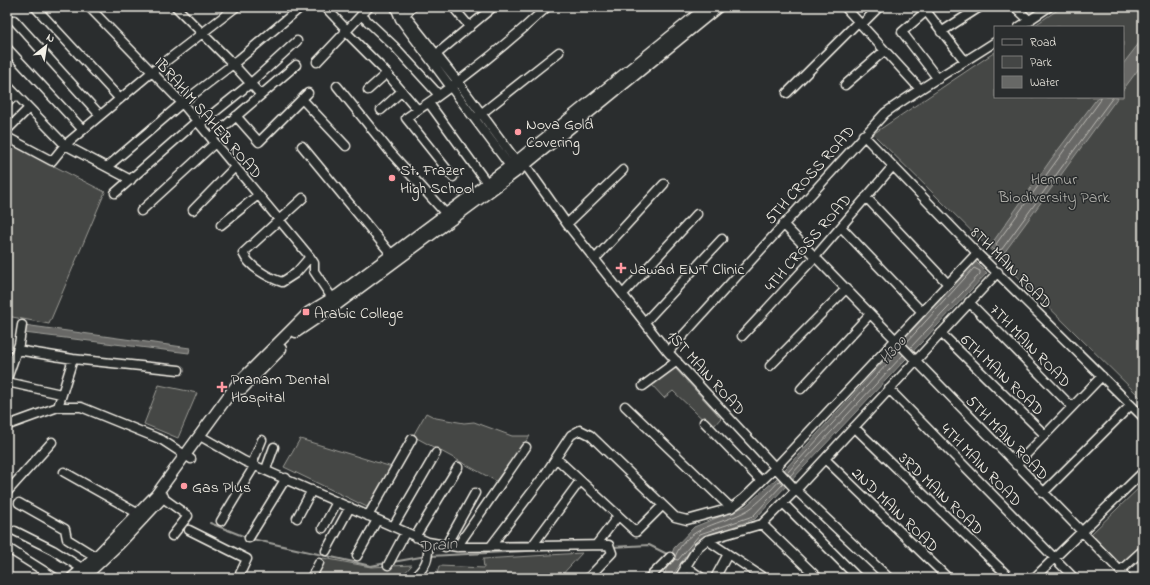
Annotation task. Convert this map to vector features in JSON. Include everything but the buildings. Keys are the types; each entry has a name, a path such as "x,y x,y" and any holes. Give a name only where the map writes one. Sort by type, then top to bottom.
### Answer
{"main road":[{"path":"83,574 96,557 156,495 242,388 265,367 299,329 339,303 352,288 391,254 487,182 518,167 707,7"},
{"path":"203,437 237,384 309,312 352,288 518,167 718,7"},
{"path":"72,578 83,574 119,544 163,498 188,457"}],"street":[{"path":"35,7 120,99"},
{"name":"IBRAHIM SAHEB ROAD","path":"89,7 182,103 198,122 304,249 314,264 314,271 332,298"},
{"path":"176,7 233,64 261,95"},
{"path":"7,137 52,161 65,145 100,115 152,72 236,7"},
{"path":"107,167 182,103 233,64 300,7"},
{"path":"402,17 412,7"},
{"path":"453,7 470,26"},
{"path":"433,57 470,26 483,10 493,7"},
{"path":"454,176 406,118 455,85 518,34 547,7"},
{"path":"845,7 884,51 920,88"},
{"path":"787,93 878,7"},
{"path":"941,32 980,7"},
{"path":"1015,7 1030,21"},
{"path":"1021,26 1049,7"},
{"name":"1ST MAIN ROAD","path":"395,8 518,167 568,224 668,352 796,490 889,578"},
{"path":"938,79 902,32 929,9 941,32 965,61"},
{"path":"328,10 387,73 418,110"},
{"path":"317,62 363,10 439,96"},
{"path":"14,20 100,115"},
{"path":"115,193 198,122 251,83 297,42"},
{"name":"5TH CROSS ROAD","path":"668,352 863,135 885,113 920,88 938,79 994,43"},
{"path":"7,48 83,130"},
{"path":"845,85 884,51"},
{"path":"478,116 559,52"},
{"path":"141,211 236,116 296,65"},
{"path":"368,90 387,73"},
{"path":"7,85 65,145 131,180"},
{"path":"337,86 391,153 446,214"},
{"path":"380,110 402,91"},
{"path":"7,103 16,95"},
{"path":"236,116 259,142 305,96 346,146"},
{"path":"429,102 487,182"},
{"path":"7,130 29,108"},
{"name":"8TH MAIN ROAD","path":"863,135 977,253 998,272 1143,417"},
{"path":"302,146 391,254"},
{"name":"4TH CROSS ROAD","path":"742,336 815,257 893,166"},
{"path":"193,210 235,167"},
{"path":"568,224 623,170"},
{"path":"595,259 664,184"},
{"path":"221,225 258,195"},
{"path":"866,197 948,284"},
{"path":"302,198 243,253 246,258 270,279 282,282 296,273 310,258"},
{"path":"623,294 696,214"},
{"name":"5TH MAIN ROAD","path":"783,224 1081,532"},
{"path":"841,227 922,312"},
{"path":"645,322 722,239"},
{"path":"491,546 556,458 571,435 580,430 590,435 675,517 687,520 731,508 775,468 977,253"},
{"path":"679,578 698,547 707,540 762,524 796,490 998,272"},
{"path":"770,366 846,289"},
{"name":"7TH MAIN ROAD","path":"969,302 1072,407"},
{"path":"802,389 870,314"},
{"path":"7,379 17,350 22,325"},
{"name":"6TH MAIN ROAD","path":"941,333 1045,435"},
{"path":"17,350 73,359 179,370"},
{"path":"58,407 73,359"},
{"path":"643,386 676,361"},
{"path":"1016,465 1102,376"},
{"path":"7,382 61,394"},
{"name":"4TH MAIN ROAD","path":"889,389 1054,558"},
{"path":"1043,493 1131,405"},
{"path":"625,406 731,508"},
{"path":"8,426 58,407 82,407 162,440 188,457"},
{"path":"704,422 761,481"},
{"name":"3RD MAIN ROAD","path":"854,427 1010,578"},
{"path":"203,437 253,464 404,533 428,542 457,547 596,545 611,549 588,578"},
{"path":"368,516 412,439"},
{"path":"221,521 253,464 262,440"},
{"path":"7,492 52,442"},
{"path":"266,469 274,447"},
{"path":"457,547 526,447"},
{"path":"393,528 436,454"},
{"path":"556,458 636,532 662,506"},
{"name":"2ND MAIN ROAD","path":"825,459 948,578"},
{"path":"415,537 458,467"},
{"path":"64,472 137,514"},
{"path":"1034,578 1143,472"},
{"path":"248,538 286,478"},
{"path":"532,546 580,481"},
{"path":"297,518 312,490"},
{"path":"446,546 475,493"},
{"path":"163,498 188,516 172,536"},
{"path":"323,528 337,502"},
{"path":"19,503 65,529 67,539 96,557"},
{"path":"783,503 858,578"},
{"path":"326,551 350,508"},
{"path":"596,545 618,516"},
{"path":"357,556 377,520"},
{"path":"762,524 818,578"},
{"path":"189,530 247,559 238,578"},
{"path":"15,531 53,550 83,574"},
{"path":"1081,532 1127,578"},
{"path":"388,565 404,533"},
{"path":"707,540 764,578"},
{"path":"414,578 425,564 428,553 428,542"},
{"path":"9,549 55,578"},
{"path":"1120,571 1143,550"},
{"path":"714,578 728,554"},
{"path":"649,578 670,557"},
{"path":"1054,558 1074,578"},
{"path":"311,578 319,563"},
{"path":"685,566 702,578"}],"green space":[{"name":"Hennur Biodiversity Park","path":"1062,7 1143,7 1143,400 873,134 994,53 994,98 1124,98 1124,26 1034,26"},
{"path":"7,142 105,192 49,324 7,316"},
{"path":"674,367 721,418 712,428 673,391 664,398 651,384"},
{"path":"159,385 197,393 178,438 144,424"},
{"path":"426,413 436,418 464,423 474,422 512,436 530,436 496,481 413,436"},
{"path":"300,439 392,467 367,507 284,467"},
{"path":"1143,484 1143,543 1120,564 1091,534"},
{"path":"582,553 559,578 436,578 439,566 484,568 483,559"},
{"path":"323,558 371,567 412,565 400,578 314,578"}],"water":[{"path":"1143,38 1143,63 1124,89 1124,63"},
{"path":"1097,98 1117,98 1001,257 990,246 1052,158"},
{"path":"975,261 987,273 755,519 703,537 685,557 671,578 663,578 674,548 694,527 746,506 776,479"},
{"path":"24,325 190,348 189,353 24,333"}],"waterway":[{"name":"H300","path":"988,259 995,250"},
{"name":"Drain","path":"210,523 248,538"},
{"name":"Drain","path":"252,539 371,566 386,563"},
{"name":"Drain","path":"612,547 649,545 669,555"},
{"name":"Drain","path":"430,556 545,550"},
{"name":"Drain","path":"393,562 426,556"}],"place":[{"name":"Nova Gold Covering","path":"518,132"},
{"name":"St. Frazer High School","path":"392,178"},
{"name":"Jawad ENT Clinic","path":"621,268"},
{"name":"Arabic College","path":"306,312"},
{"name":"Pranam Dental Hospital","path":"222,387"},
{"name":"Gas Plus","path":"184,486"}]}
